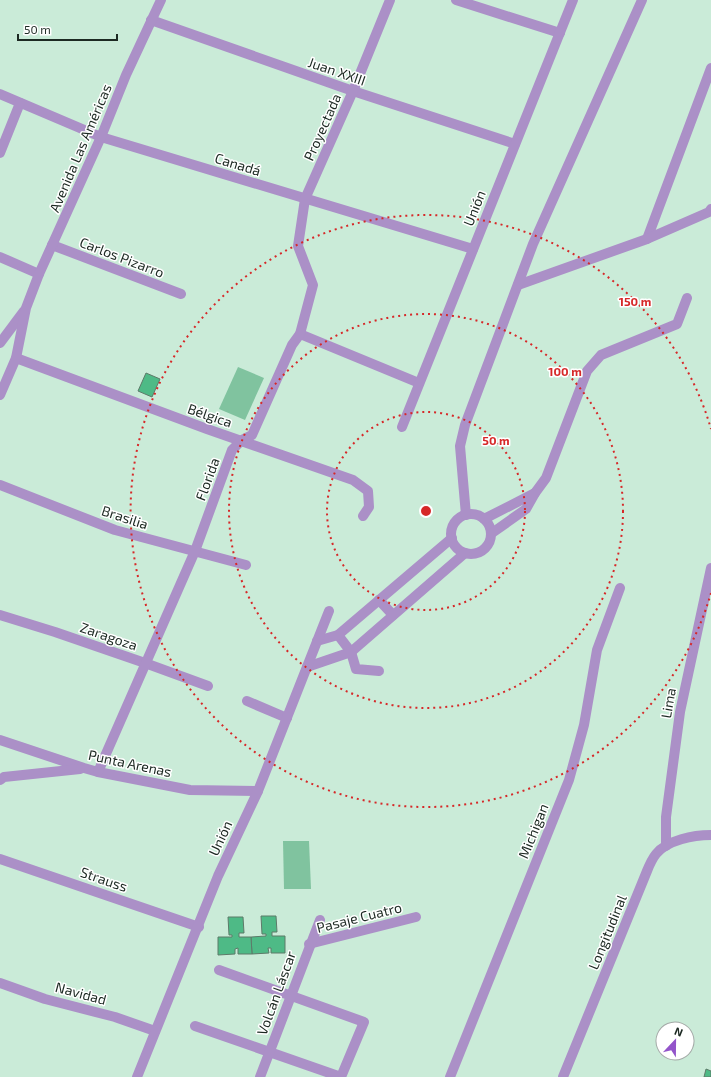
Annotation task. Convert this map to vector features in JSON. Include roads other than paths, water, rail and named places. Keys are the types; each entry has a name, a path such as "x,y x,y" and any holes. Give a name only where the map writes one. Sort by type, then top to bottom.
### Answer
{"street":[{"name":"Avenida Las Américas","path":"0,395 16,358 26,308 101,137 126,74 161,0"},
{"name":"Proyectada","path":"305,199 353,92 390,0"},
{"path":"456,0 560,33"},
{"name":"Unión","path":"402,426 573,0"},
{"path":"466,515 460,446 466,425 533,244 642,0"},
{"name":"Juan XXIII","path":"151,20 353,92 515,144"},
{"path":"647,239 711,68"},
{"name":"Canadá","path":"0,94 101,137 472,249"},
{"path":"0,153 20,103"},
{"name":"Florida","path":"98,772 195,551 232,450 242,440 252,435 292,345 300,334 313,285 298,246 305,199"},
{"path":"518,285 647,239 709,212 711,209"},
{"name":"Carlos Pizarro","path":"52,246 181,294"},
{"path":"0,257 40,274"},
{"path":"492,533 526,508 546,478 587,371 601,355 677,324 687,298"},
{"name":"Avenida Las Américas","path":"0,343 26,308"},
{"path":"300,334 419,383"},
{"name":"Bélgica","path":"16,358 207,429 353,480 368,491 369,507 363,516"},
{"name":"Brasilia","path":"0,485 115,530 246,565"},
{"path":"484,518 535,493"},
{"path":"476,514 484,518 490,525 492,533 490,544 482,552 470,555 459,551 452,542 451,531 456,520 466,515 476,514"},
{"path":"317,641 338,635 452,538"},
{"path":"307,667 351,652 465,553"},
{"name":"Lima","path":"666,846 666,817 680,712 711,568"},
{"name":"Michigan","path":"450,1077 569,780 584,725 597,650 620,588"},
{"path":"379,600 393,615"},
{"name":"Unión","path":"137,1077 199,927 218,876 258,791 329,611"},
{"name":"Zaragoza","path":"0,616 41,628 208,686"},
{"path":"338,635 351,652 356,669 379,671"},
{"path":"247,700 287,718"},
{"name":"Punta Arenas","path":"0,740 98,772 190,790 258,791"},
{"path":"0,780 4,777 84,768"},
{"name":"Longitudinal","path":"563,1077 655,854 666,846 683,839 711,835"},
{"name":"Strauss","path":"0,859 199,927"},
{"name":"Pasaje Cuatro","path":"310,944 416,917"},
{"name":"Volcán Láscar","path":"260,1077 320,920"},
{"path":"195,1026 341,1077 364,1022 219,970"},
{"name":"Navidad","path":"0,983 45,999 115,1017 155,1031"}]}
